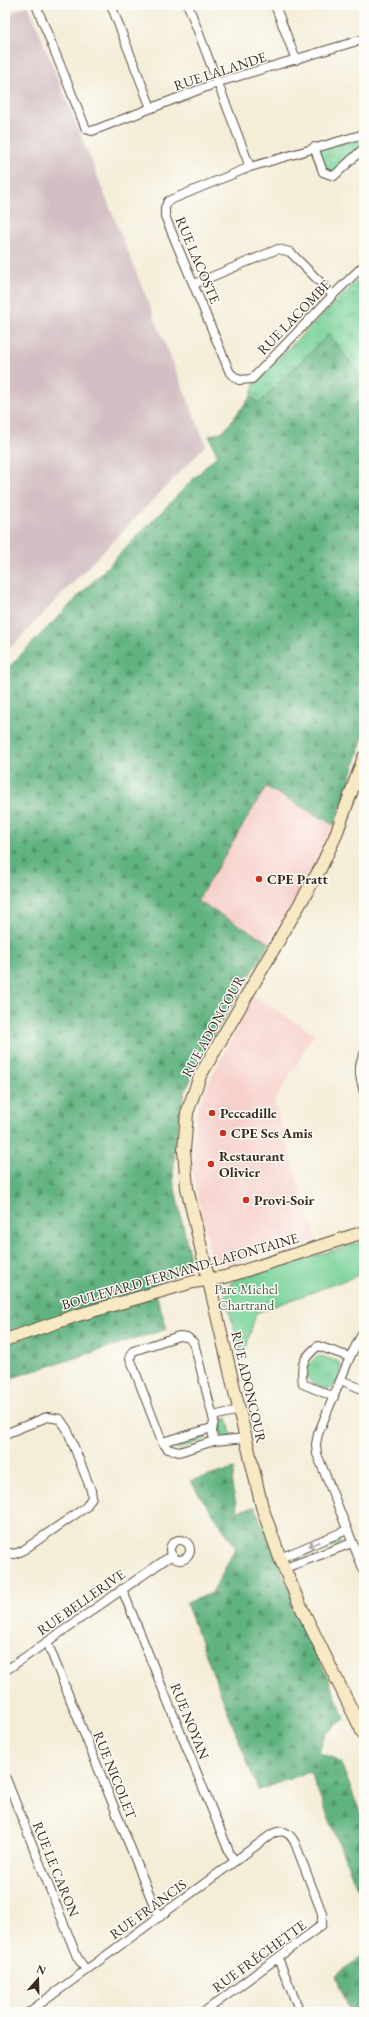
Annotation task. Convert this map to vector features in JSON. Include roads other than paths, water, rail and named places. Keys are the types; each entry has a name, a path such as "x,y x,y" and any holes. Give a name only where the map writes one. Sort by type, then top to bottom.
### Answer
{"street":[{"name":"RUE LALANDE","path":"36,5 86,129 92,131 219,82 364,39"},
{"path":"111,5 151,108"},
{"path":"188,5 219,82 250,167"},
{"path":"275,5 296,60"},
{"name":"RUE LACOSTE","path":"239,380 230,373 165,216 165,208 168,201 250,167 314,147 364,134"},
{"path":"314,147 323,172 334,176 364,148"},
{"path":"194,284 278,249 290,252 333,295"},
{"name":"RUE LACOMBE","path":"239,380 252,379 364,265"},
{"name":"RUE ADONCOUR","path":"364,757 335,838 320,869 200,1076 187,1113 184,1151 187,1188 262,1507 282,1563 307,1620 364,1735"},
{"path":"364,1054 359,1065 364,1092"},
{"name":"BOULEVARD FERNAND-LAFONTAINE","path":"5,1340 75,1316 208,1279 225,1277 364,1232"},
{"path":"364,1330 350,1358 318,1434 316,1444 317,1454 364,1571"},
{"path":"214,1441 212,1428 213,1416 196,1348 192,1341 187,1337 178,1336 137,1348 131,1352 130,1358 162,1442 168,1449 176,1452 214,1441 234,1441 246,1438"},
{"path":"334,1397 303,1384 301,1370 307,1355 318,1346 350,1358"},
{"path":"341,1380 364,1390"},
{"path":"213,1416 239,1410"},
{"path":"5,1434 47,1417 60,1419 67,1429 91,1490 92,1498 86,1507 22,1551 14,1554 5,1552"},
{"path":"162,1442 212,1428"},
{"path":"282,1563 347,1530"},
{"path":"282,1563 352,1543"},
{"name":"RUE BELLERIVE","path":"5,1671 172,1555"},
{"name":"RUE NOYAN","path":"122,1589 230,1854 235,1861"},
{"name":"RUE NICOLET","path":"47,1642 155,1908 160,1917"},
{"name":"RUE LE CARON","path":"5,1776 77,1956 86,1970"},
{"name":"RUE FRANCIS","path":"29,2012 272,1834 283,1831"},
{"name":"RUE FRÉCHETTE","path":"204,2012 318,1930 323,1923 322,1913 295,1843 291,1836 283,1831"},
{"path":"278,1958 300,2012"}],"place":[{"name":"CPE Pratt","path":"259,879"},
{"name":"Peccadille","path":"212,1113"},
{"name":"CPE Ses Amis","path":"223,1133"},
{"name":"Restaurant Olivier","path":"211,1164"},
{"name":"Provi-Soir","path":"246,1200"}],"park label":[{"name":"Parc Michel Chartrand","path":"246,1298"}]}
